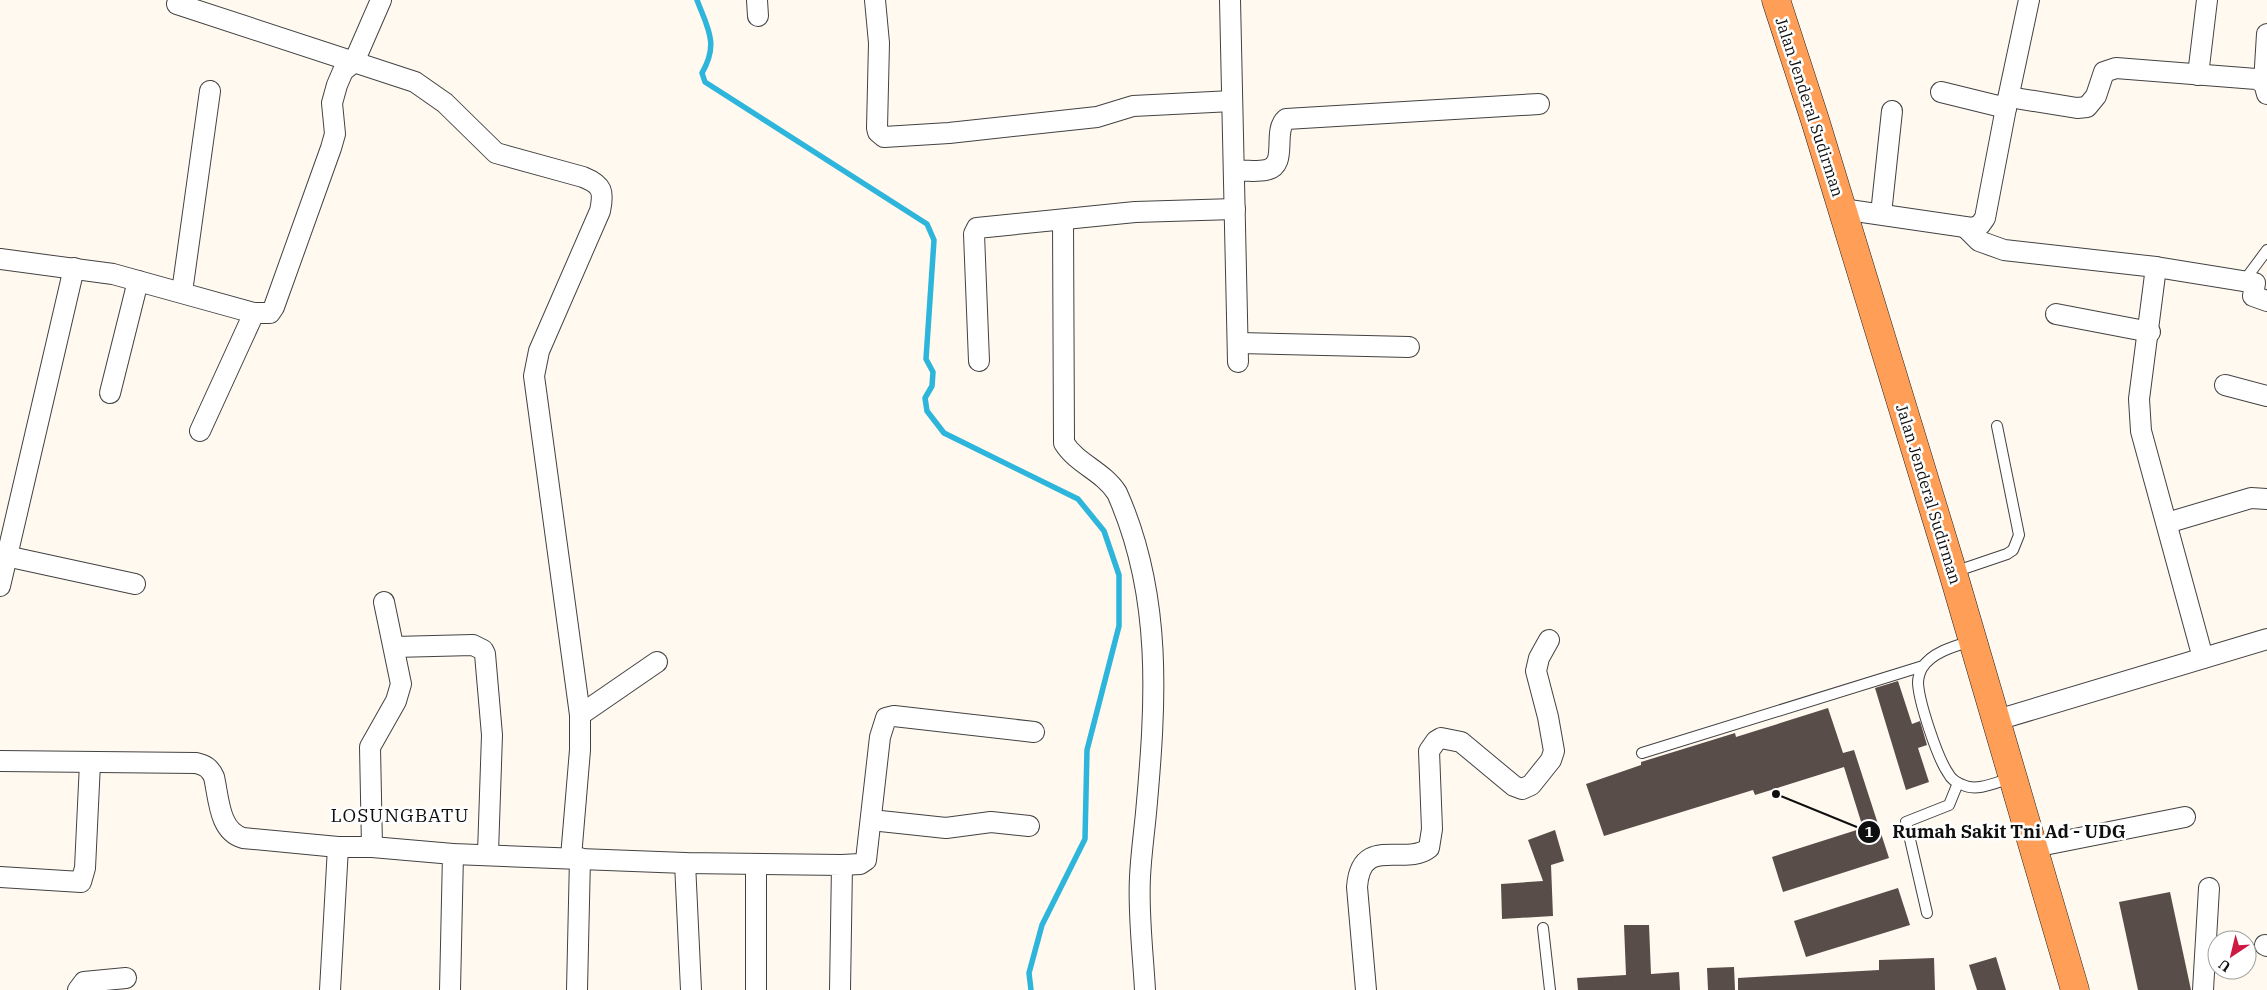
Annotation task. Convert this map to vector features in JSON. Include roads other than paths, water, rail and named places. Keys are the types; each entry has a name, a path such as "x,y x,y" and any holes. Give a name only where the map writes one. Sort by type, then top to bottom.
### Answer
{"highway":[{"name":"Jalan Jenderal Sudirman","path":"1776,0 1842,208 1953,573 2075,990"}],"street":[{"path":"0,259 74,268 182,292 254,313 270,313 274,307 332,148 335,134 332,103 337,85 343,71 354,62 381,0"},
{"path":"875,0 879,44 877,128 878,132 884,137 949,133 1097,117 1133,106 1232,101"},
{"path":"1230,0 1238,353 1409,347"},
{"path":"1842,208 1966,228 1976,228 1985,218 2029,0"},
{"path":"2198,75 2207,0"},
{"path":"176,4 404,78 423,86 445,103 496,153 584,177 597,184 601,189 603,196 600,212 539,351 534,376 580,715 575,857 577,990"},
{"path":"1941,92 2007,103 2083,108 2093,102 2101,77 2111,68 2250,79 2266,88 2267,34"},
{"path":"182,292 210,91"},
{"path":"1234,171 1267,170 1276,164 1279,157 1280,128 1286,119 1539,104"},
{"path":"1880,214 1892,111"},
{"path":"979,361 974,231 982,226 1135,212 1235,209"},
{"path":"1062,220 1064,443 1069,451 1109,480 1117,493 1145,580 1151,627 1154,663 1146,811 1140,877 1145,990"},
{"path":"1966,228 1979,241 2004,250 2156,267 2255,283 2254,296 2267,300"},
{"path":"2156,267 2150,332 2143,367 2139,413 2141,431 2203,658"},
{"path":"0,586 74,268"},
{"path":"110,393 138,281"},
{"path":"200,431 254,313"},
{"path":"2056,314 2150,332"},
{"path":"2225,385 2267,396"},
{"path":"2167,523 2251,498 2267,499"},
{"path":"6,556 135,584"},
{"path":"372,847 370,747 400,690 394,647 384,602"},
{"path":"1366,990 1357,887 1358,876 1363,864 1374,857 1420,853 1429,848 1432,829 1429,751 1436,740 1441,738 1461,742 1514,786 1522,789 1531,785 1550,760 1554,751 1536,671 1539,658 1549,640"},
{"path":"1997,720 2267,640"},
{"path":"394,647 473,645 483,650 485,654 492,736 488,853"},
{"path":"580,715 657,662"},
{"path":"0,761 203,765 211,771 214,777 223,818 232,834 243,838 338,847 372,847 453,854 488,853 685,863 842,865 860,864 866,860 880,737 883,721 890,716 1034,732"},
{"path":"0,877 81,882 85,868 90,763"},
{"path":"2034,846 2185,817"},
{"path":"871,820 946,828 991,822 1029,826"},
{"path":"330,990 338,847"},
{"path":"450,990 453,854"},
{"path":"685,863 691,990"},
{"path":"756,864 756,990"},
{"path":"840,990 842,865"},
{"path":"2203,990 2209,888"},
{"path":"78,990 84,982 126,978"}],"lane":[{"path":"2244,281 2267,250"},
{"path":"1953,573 2007,554 2017,544 2019,535 1997,426"},
{"path":"1972,640 1947,649 1927,661 1924,666 1918,684 1930,729 1947,773 1958,783 1968,787 1984,786 2014,778"},
{"path":"1642,753 1924,666"},
{"path":"1927,913 1906,822 1949,805 1958,783"},
{"path":"1543,928 1550,990"}],"waterway":[{"path":"697,0 708,28 711,45 707,63 702,73 705,82 927,224 934,240 926,359 933,372 932,386 925,398 927,411 944,433 1078,499 1104,531 1119,575 1119,626 1087,750 1085,839 1042,925 1029,973 1031,990"}],"place":[{"name":"Rumah Sakit Tni Ad - UDG","path":"1776,794"}],"district":[{"name":"LOSUNGBATU","path":"400,815"}]}
